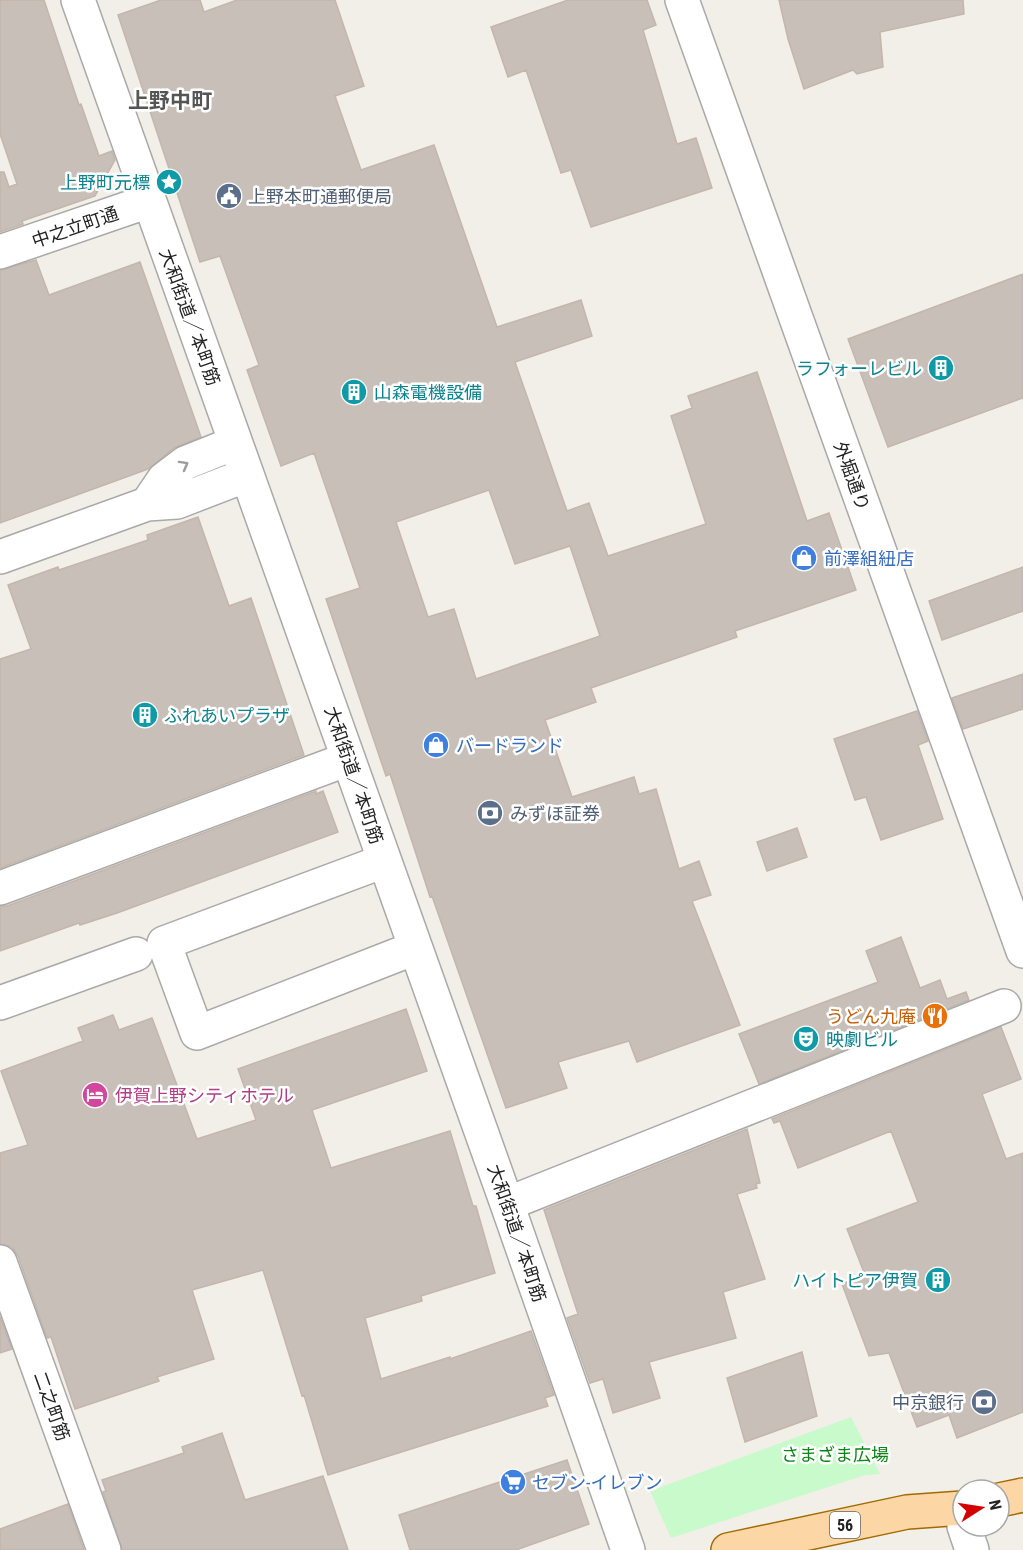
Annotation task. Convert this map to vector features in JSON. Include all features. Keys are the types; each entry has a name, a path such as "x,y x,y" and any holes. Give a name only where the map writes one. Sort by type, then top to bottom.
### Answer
{"main road":[{"name":"56","path":"729,1550 908,1512 951,1515"}],"street":[{"name":"大和街道／本町筋","path":"78,0 628,1550"},
{"name":"外堀通り","path":"681,0 1023,951"},
{"name":"中之立町通","path":"0,252 149,201"},
{"path":"147,504 164,478 185,464 235,443"},
{"path":"0,557 147,504 177,502 247,475"},
{"path":"0,888 348,759"},
{"path":"384,861 164,943 197,1033 415,948"},
{"path":"0,1003 136,954"},
{"path":"507,1204 1004,1006"},
{"name":"二之町筋","path":"0,1262 104,1550"}],"green space":[{"name":"さまざま広場","path":"851,1417 880,1474 865,1475 671,1538 650,1491"}],"building":[{"path":"0,0 44,0 79,105 81,104 99,156 112,151 115,160 95,196 22,221 23,224 0,232 0,172 4,172 9,187 17,184 0,134"},
{"path":"161,0 200,0 204,12 237,0 335,0 364,86 335,96 361,170 434,145 497,327 581,300 592,336 515,362 567,511 589,503 608,556 706,524 671,416 692,408 688,396 757,372 807,521 829,513 856,590 735,631 737,637 591,688 596,702 545,720 572,797 634,777 639,794 656,789 679,869 699,861 711,895 692,901 740,1025 637,1062 629,1041 558,1062 567,1088 506,1108 432,896 430,897 390,774 386,776 326,599 360,588 314,453 281,466 247,370 259,365 220,256 200,262 118,15","holes":["489,490 515,564 570,546 600,636 476,679 454,609 428,617 396,522"]},
{"path":"568,0 647,0 656,25 643,30 677,144 696,138 712,188 591,227 571,170 561,173 526,70 508,77 491,27"},
{"path":"779,0 963,0 964,14 880,32 883,67 857,74 853,70 804,89 788,39"},
{"path":"36,260 49,295 140,262 201,437 174,448 148,469 0,523 0,270"},
{"name":"ラフォーレビル","path":"1023,274 1023,398 888,447 848,339"},
{"name":"ふれあいプラザ","path":"198,517 229,606 251,598 304,755 0,868 0,659 31,649 8,585 58,567 59,570 148,540 147,535"},
{"path":"1023,567 1023,611 942,640 929,601"},
{"path":"1023,674 1023,709 963,729 952,698"},
{"path":"917,711 928,741 918,745 943,819 881,840 866,797 855,800 834,739"},
{"path":"316,791 316,794 323,791 338,832 117,913 80,925 79,923 0,951 0,906 7,906"},
{"path":"797,828 807,857 767,871 757,842"},
{"path":"901,937 920,988 940,980 947,999 966,992 969,1000 759,1084 739,1034 878,982 866,951"},
{"path":"406,1009 427,1071 312,1110 331,1168 450,1131 473,1206 476,1206 495,1273 421,1296 422,1301 365,1318 381,1379 450,1357 450,1359 531,1331 554,1395 545,1398 548,1406 328,1475 263,1270 192,1290 214,1359 157,1377 159,1381 75,1409 51,1337 47,1338 18,1256 12,1247 0,1244 0,1153 28,1145 1,1071 83,1041 78,1028 113,1015 119,1030 152,1018 197,1139 256,1120 238,1069"},
{"name":"ハイトピア伊賀","path":"1001,1027 1021,1079 982,1094 1006,1159 1023,1153 1023,1412 957,1438 949,1415 917,1427 889,1353 869,1356 842,1284 865,1275 847,1229 918,1202 891,1131 798,1168 780,1121 774,1123 772,1119"},
{"path":"747,1129 760,1183 756,1184 757,1188 737,1194 765,1279 723,1292 736,1338 649,1362 660,1398 613,1413 603,1379 590,1383 567,1318 578,1314 544,1210"},
{"path":"0,1317 12,1349 0,1353"},
{"path":"802,1352 817,1416 745,1442 727,1378"},
{"path":"222,1433 245,1500 323,1476 348,1550 122,1550 103,1492 106,1491 102,1480 184,1453 182,1447"},
{"name":"セブン-イレブン","path":"567,1460 589,1524 516,1550 410,1550 399,1515"},
{"path":"68,1504 84,1550 0,1550 0,1529"}],"place":[{"name":"上野町元標","path":"169,182"},
{"name":"上野本町通郵便局","path":"229,196"},
{"name":"ラフォーレビル","path":"941,368"},
{"name":"山森電機設備","path":"354,392"},
{"name":"前澤組紐店","path":"804,558"},
{"name":"ふれあいプラザ","path":"145,715"},
{"name":"バードランド","path":"436,745"},
{"name":"みずほ証券","path":"490,813"},
{"name":"うどん九庵","path":"935,1016"},
{"name":"映劇ビル","path":"806,1039"},
{"name":"伊賀上野シティホテル","path":"95,1095"},
{"name":"ハイトピア伊賀","path":"938,1280"},
{"name":"中京銀行","path":"984,1402"},
{"name":"セブン-イレブン","path":"513,1482"}],"district":[{"name":"上野中町","path":"170,101"}]}
